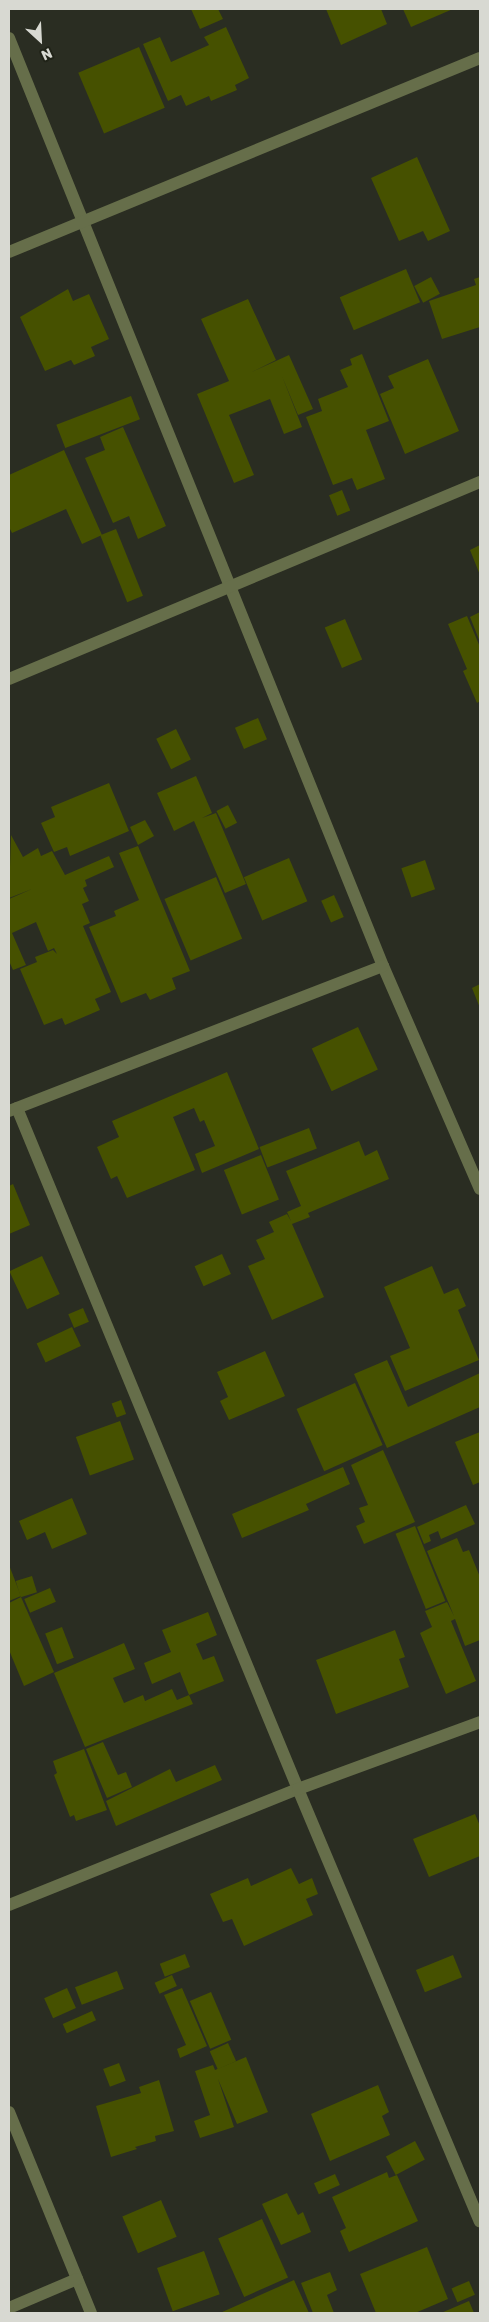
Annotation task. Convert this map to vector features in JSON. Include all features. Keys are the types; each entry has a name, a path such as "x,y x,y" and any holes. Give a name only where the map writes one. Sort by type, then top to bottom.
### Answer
{"street":[{"path":"9,38 81,222 232,587 383,966 480,1189"},
{"path":"9,252 480,58"},
{"path":"9,678 232,587 480,482"},
{"path":"383,966 13,1109 480,2221"},
{"path":"9,1905 298,1789 480,1722"},
{"path":"9,2112 91,2313"},
{"path":"9,2308 77,2278"}],"building":[{"path":"191,9 218,9 223,19 200,29"},
{"path":"326,9 381,9 387,24 341,45"},
{"path":"403,9 453,9 411,27"},
{"path":"226,27 249,78 235,85 237,90 211,101 209,96 186,106 181,95 168,101 143,44 160,37 171,62 209,45 204,37"},
{"path":"139,47 165,108 104,134 78,73"},
{"path":"417,157 450,231 428,241 423,231 399,241 371,178"},
{"path":"406,269 420,302 354,330 340,297"},
{"path":"431,277 440,294 423,303 414,286"},
{"path":"480,277 480,327 442,339 429,301 476,285 474,279"},
{"path":"68,289 73,301 89,294 109,339 91,347 95,356 74,365 71,360 45,371 20,317"},
{"path":"248,299 276,360 252,372 289,355 313,409 298,415 282,376 302,427 284,434 270,399 229,415 254,475 234,483 197,394 229,381 201,319"},
{"path":"362,354 389,421 366,430 385,479 357,490 352,478 333,485 306,417 322,411 318,399 348,387 340,370 352,365 350,359"},
{"path":"428,359 459,431 405,454 380,394 394,388 388,376"},
{"path":"131,396 140,419 65,448 56,425"},
{"path":"123,427 166,526 138,539 129,516 113,523 85,458 105,450 100,437"},
{"path":"64,450 102,535 82,544 66,509 12,533 9,527 9,475"},
{"path":"342,490 350,510 337,516 329,495"},
{"path":"116,529 143,596 127,602 100,535"},
{"path":"480,545 480,575 470,550"},
{"path":"480,612 480,642 470,617"},
{"path":"467,616 480,647 480,701 477,703 463,671 467,669 448,624"},
{"path":"345,619 362,660 342,668 325,628"},
{"path":"258,718 267,739 244,749 235,728"},
{"path":"176,729 191,760 171,769 156,739"},
{"path":"196,776 212,813 202,818 216,813 246,884 225,893 194,821 174,831 157,793"},
{"path":"109,783 129,831 70,856 67,847 54,852 41,823 55,817 51,807"},
{"path":"228,805 237,823 225,829 216,811"},
{"path":"145,820 154,836 138,845 130,827"},
{"path":"11,835 23,857 38,848 41,856 52,851 65,875 109,856 114,867 85,880 87,886 83,888 89,901 82,904 90,923 83,926 111,992 95,999 100,1010 65,1025 62,1018 44,1025 20,969 37,962 35,957 53,950 57,954 54,948 48,951 36,922 12,933 26,965 13,970 9,961 9,899 32,889 9,898"},
{"path":"138,846 190,971 172,978 176,989 150,1000 146,993 121,1003 89,927 116,916 114,911 139,900 119,853"},
{"path":"289,858 307,901 262,920 244,877"},
{"path":"425,860 435,889 411,897 401,868"},
{"path":"216,877 242,939 191,961 164,899"},
{"path":"334,895 344,917 331,923 321,901"},
{"path":"480,984 480,1008 472,988"},
{"path":"358,1027 378,1070 332,1091 312,1049"},
{"path":"227,1072 259,1149 202,1173 195,1154 215,1146 204,1120 200,1122 194,1108 173,1117 195,1170 127,1198 117,1176 111,1179 97,1147 119,1137 112,1121"},
{"path":"309,1128 317,1149 267,1168 260,1147"},
{"path":"359,1141 365,1156 377,1150 389,1179 308,1213 310,1217 292,1224 324,1297 272,1320 248,1266 265,1259 256,1240 274,1232 269,1222 287,1214 291,1221 287,1212 301,1206 286,1171"},
{"path":"261,1155 279,1200 242,1214 224,1170"},
{"path":"13,1184 30,1225 9,1234 9,1186"},
{"path":"222,1254 231,1274 204,1286 195,1266"},
{"path":"42,1256 60,1294 27,1309 9,1271"},
{"path":"432,1266 444,1294 458,1288 466,1306 458,1310 479,1360 405,1391 390,1356 410,1348 384,1287"},
{"path":"83,1308 89,1322 74,1328 68,1314"},
{"path":"72,1327 81,1346 46,1363 37,1343"},
{"path":"265,1351 285,1396 229,1420 220,1401 228,1397 217,1372"},
{"path":"387,1360 408,1407 480,1373 480,1407 387,1448 354,1374"},
{"path":"355,1383 383,1445 324,1471 297,1409"},
{"path":"121,1400 126,1414 117,1418 112,1403"},
{"path":"120,1421 134,1460 90,1476 76,1437"},
{"path":"480,1432 480,1482 473,1485 455,1442"},
{"path":"383,1450 415,1522 364,1544 356,1526 365,1522 359,1508 368,1505 351,1465"},
{"path":"343,1467 350,1484 306,1504 309,1510 242,1538 232,1514"},
{"path":"72,1498 87,1534 52,1549 45,1532 27,1540 19,1521"},
{"path":"466,1505 475,1524 441,1539 438,1531 429,1535 431,1541 424,1544 417,1527"},
{"path":"415,1526 445,1601 426,1609 396,1534"},
{"path":"457,1538 463,1552 469,1550 480,1577 480,1640 465,1646 455,1619 451,1621 476,1681 446,1694 420,1633 432,1627 425,1611 447,1602 454,1616 427,1551"},
{"path":"9,1565 21,1596 9,1601"},
{"path":"32,1576 37,1592 21,1597 16,1581"},
{"path":"50,1588 56,1602 30,1613 24,1599"},
{"path":"21,1597 54,1672 24,1686 9,1650 9,1603"},
{"path":"208,1612 217,1635 196,1644 203,1660 214,1656 224,1681 189,1695 180,1672 152,1684 144,1663 171,1652 162,1630"},
{"path":"62,1627 74,1658 57,1664 45,1633"},
{"path":"395,1630 405,1657 399,1659 409,1687 336,1714 316,1660"},
{"path":"124,1643 135,1669 113,1678 124,1703 143,1695 145,1701 172,1689 177,1700 189,1695 193,1704 85,1747 54,1673"},
{"path":"103,1742 118,1775 126,1772 132,1787 107,1798 86,1749"},
{"path":"84,1749 107,1810 76,1821 74,1815 70,1817 54,1775 57,1773 53,1761"},
{"path":"215,1765 222,1780 116,1826 106,1801 170,1769 176,1782"},
{"path":"475,1814 480,1826 480,1856 429,1877 413,1839"},
{"path":"291,1868 299,1884 312,1878 318,1894 306,1899 313,1915 244,1946 232,1919 223,1922 210,1894 248,1878 251,1886"},
{"path":"185,1954 190,1967 165,1977 160,1964"},
{"path":"453,1955 462,1977 425,1992 416,1970"},
{"path":"117,1971 124,1989 82,2005 75,1987"},
{"path":"172,1975 177,1986 160,1994 155,1983"},
{"path":"67,1988 76,2008 53,2018 44,1998"},
{"path":"182,1988 207,2046 180,2058 177,2049 186,2045 164,1995"},
{"path":"211,1992 231,2040 210,2049 190,2001"},
{"path":"92,2011 96,2020 67,2033 63,2024"},
{"path":"228,2043 236,2061 218,2069 210,2051"},
{"path":"246,2057 268,2112 237,2124 218,2079 234,2127 200,2138 194,2121 210,2115 195,2071 213,2065 215,2070"},
{"path":"119,2063 126,2081 110,2087 103,2069"},
{"path":"159,2080 174,2131 155,2136 156,2141 111,2157 96,2106 141,2093 139,2087"},
{"path":"378,2085 389,2112 382,2116 390,2135 330,2161 311,2114"},
{"path":"415,2141 425,2160 396,2175 386,2156"},
{"path":"387,2172 389,2178 397,2175 418,2221 349,2252 340,2231 346,2228 332,2197"},
{"path":"335,2174 340,2185 319,2194 314,2183"},
{"path":"287,2193 298,2215 303,2212 311,2232 281,2245 262,2204"},
{"path":"161,2200 177,2237 138,2253 122,2216"},
{"path":"262,2219 288,2277 244,2297 218,2239"},
{"path":"427,2247 448,2299 415,2313 376,2313 360,2274"},
{"path":"204,2251 220,2294 173,2311 157,2268"},
{"path":"330,2272 337,2290 327,2295 334,2313 313,2313 301,2283"},
{"path":"294,2280 309,2313 220,2313"},
{"path":"469,2281 475,2295 457,2302 452,2288"},
{"path":"469,2301 474,2313 441,2313"}]}
